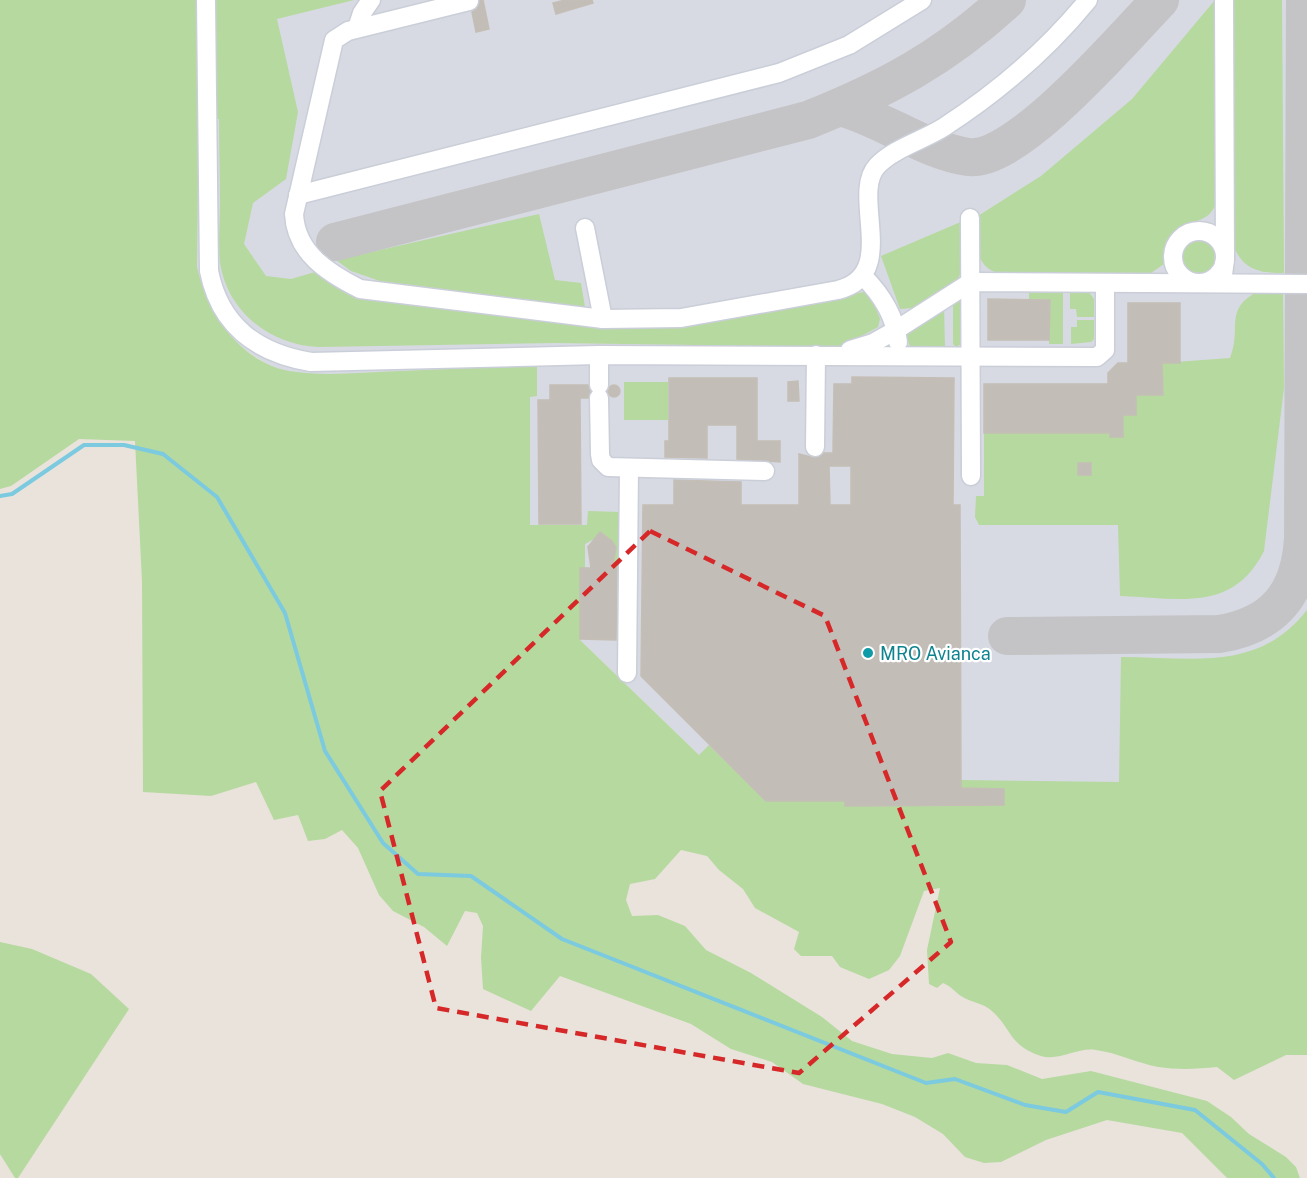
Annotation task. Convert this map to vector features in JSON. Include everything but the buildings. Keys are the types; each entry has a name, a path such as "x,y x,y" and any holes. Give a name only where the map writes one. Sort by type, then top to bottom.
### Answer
{"lane":[{"path":"357,28 362,13 371,0"},
{"path":"378,0 385,13 397,18"},
{"path":"298,195 779,73 849,45 922,0"},
{"path":"469,1 339,34 331,46 294,214 298,240 309,255 332,274 360,288 379,293 603,319 681,318 746,308 849,287 863,276 869,263 870,184 874,170 885,159 941,129 975,106 1038,54 1088,0"},
{"path":"1222,283 1225,259 1224,0"},
{"path":"206,1 209,271 216,298 225,313 247,338 276,355 311,362 599,355 1101,356 1105,350 1105,284"},
{"path":"970,218 971,476"},
{"path":"585,228 603,319"},
{"path":"1196,231 1211,234 1222,244 1225,259 1219,274 1206,282 1198,283 1179,275 1173,263 1173,249 1182,236 1196,231"},
{"path":"863,276 881,297 896,330 899,355"},
{"path":"825,355 873,343 971,282 1307,284"},
{"path":"599,355 601,460 608,467 765,471"},
{"path":"815,447 825,355"},
{"path":"627,673 629,469"}],"highlighted area":[{"path":"650,531 825,616 951,942 799,1073 436,1008 380,791"}],"shaded area":[{"path":"181,0 1307,0 1307,706 1115,856 771,825 576,636 288,378 198,319"}],"green space":[{"path":"0,0 200,0 197,267 217,317 241,346 255,357 271,366 289,371 344,374 537,365 537,396 530,397 530,525 587,525 588,511 620,512 621,568 607,568 615,553 614,545 608,538 596,538 585,544 585,568 580,568 580,640 699,755 709,745 766,801 845,801 846,806 960,806 961,780 1119,782 1121,657 1198,659 1245,653 1267,644 1288,630 1307,610 1307,1055 1286,1055 1234,1080 1217,1067 1173,1069 1158,1067 1096,1050 1053,1057 1045,1057 1029,1051 1016,1041 989,1009 961,996 943,983 937,988 929,984 927,950 940,888 924,891 900,956 889,970 869,979 840,967 832,956 801,956 794,949 799,932 755,908 743,889 719,870 707,856 681,850 655,879 630,884 626,900 632,916 658,915 685,926 706,950 751,973 822,1017 852,1041 892,1054 932,1058 948,1053 976,1063 1007,1065 1042,1079 1091,1071 1207,1101 1231,1117 1249,1134 1286,1157 1296,1167 1300,1178 1227,1178 1182,1133 1107,1120 1046,1140 1001,1162 984,1163 965,1157 943,1134 915,1117 882,1104 803,1084 772,1062 731,1049 691,1024 560,976 531,1011 483,989 481,958 483,926 477,913 465,911 447,946 424,927 393,911 379,895 358,848 342,830 325,839 308,841 298,815 274,820 256,782 211,796 143,792 142,581 135,441 79,439 11,486 0,489"},
{"path":"213,0 354,0 277,19 298,112 286,179 253,203 244,244 266,276 291,279 322,270 343,285 608,327 686,327 869,291 880,319 878,327 843,346 828,347 555,343 319,347 284,340 254,323 242,310 224,280 220,262 219,119 213,119"},
{"path":"1215,0 1218,193 1212,211 1173,236 1164,264 1151,273 1009,275 997,273 988,268 979,255 978,216 1041,176 1132,99"},
{"path":"1230,0 1282,0 1284,273 1260,271 1247,265 1233,245"},
{"path":"539,214 555,280 581,283 585,307 380,281 351,271 336,260"},
{"path":"963,221 962,270 956,283 913,308 900,309 881,256"},
{"path":"1199,238 1212,244 1218,257 1212,270 1199,276 1186,270 1180,257 1186,244"},
{"path":"1263,289 1283,289 1284,388 1264,551 1251,571 1237,584 1220,593 1202,598 1163,599 1120,596 1118,525 979,525 975,517 976,496 984,496 984,433 1108,415 1136,414 1136,395 1163,395 1162,363 1230,358 1238,311 1242,303"},
{"path":"1089,292 1094,299 1094,317 1077,317 1076,309 1070,309 1070,293"},
{"path":"1029,293 1063,293 1063,344 1049,344 1050,300 1029,299"},
{"path":"963,300 963,343 956,347 953,344 953,303"},
{"path":"944,308 945,347 910,347 905,331"},
{"path":"1077,320 1094,320 1094,339 1091,342 1071,344 1071,327 1077,327"},
{"path":"624,382 668,382 668,420 624,420"},
{"path":"0,942 32,949 91,974 129,1009 18,1178 15,1178 0,1154"}],"waterway":[{"path":"0,496 12,494 84,445 124,445 163,454 217,497 285,613 325,751 383,843 418,874 471,876 562,939 926,1083 955,1079 1025,1105 1066,1112 1098,1092 1195,1110 1262,1164 1274,1178"}],"taxiway":[{"path":"335,242 808,120 889,84 913,70 960,39 1007,0"},
{"path":"840,107 935,148 968,157 989,154 1014,140 1070,94 1160,0"},
{"path":"1007,636 1219,634 1239,630 1255,623 1281,603 1290,590 1301,558 1303,538 1305,0"}],"place":[{"name":"MRO Avianca","path":"868,653"}]}
